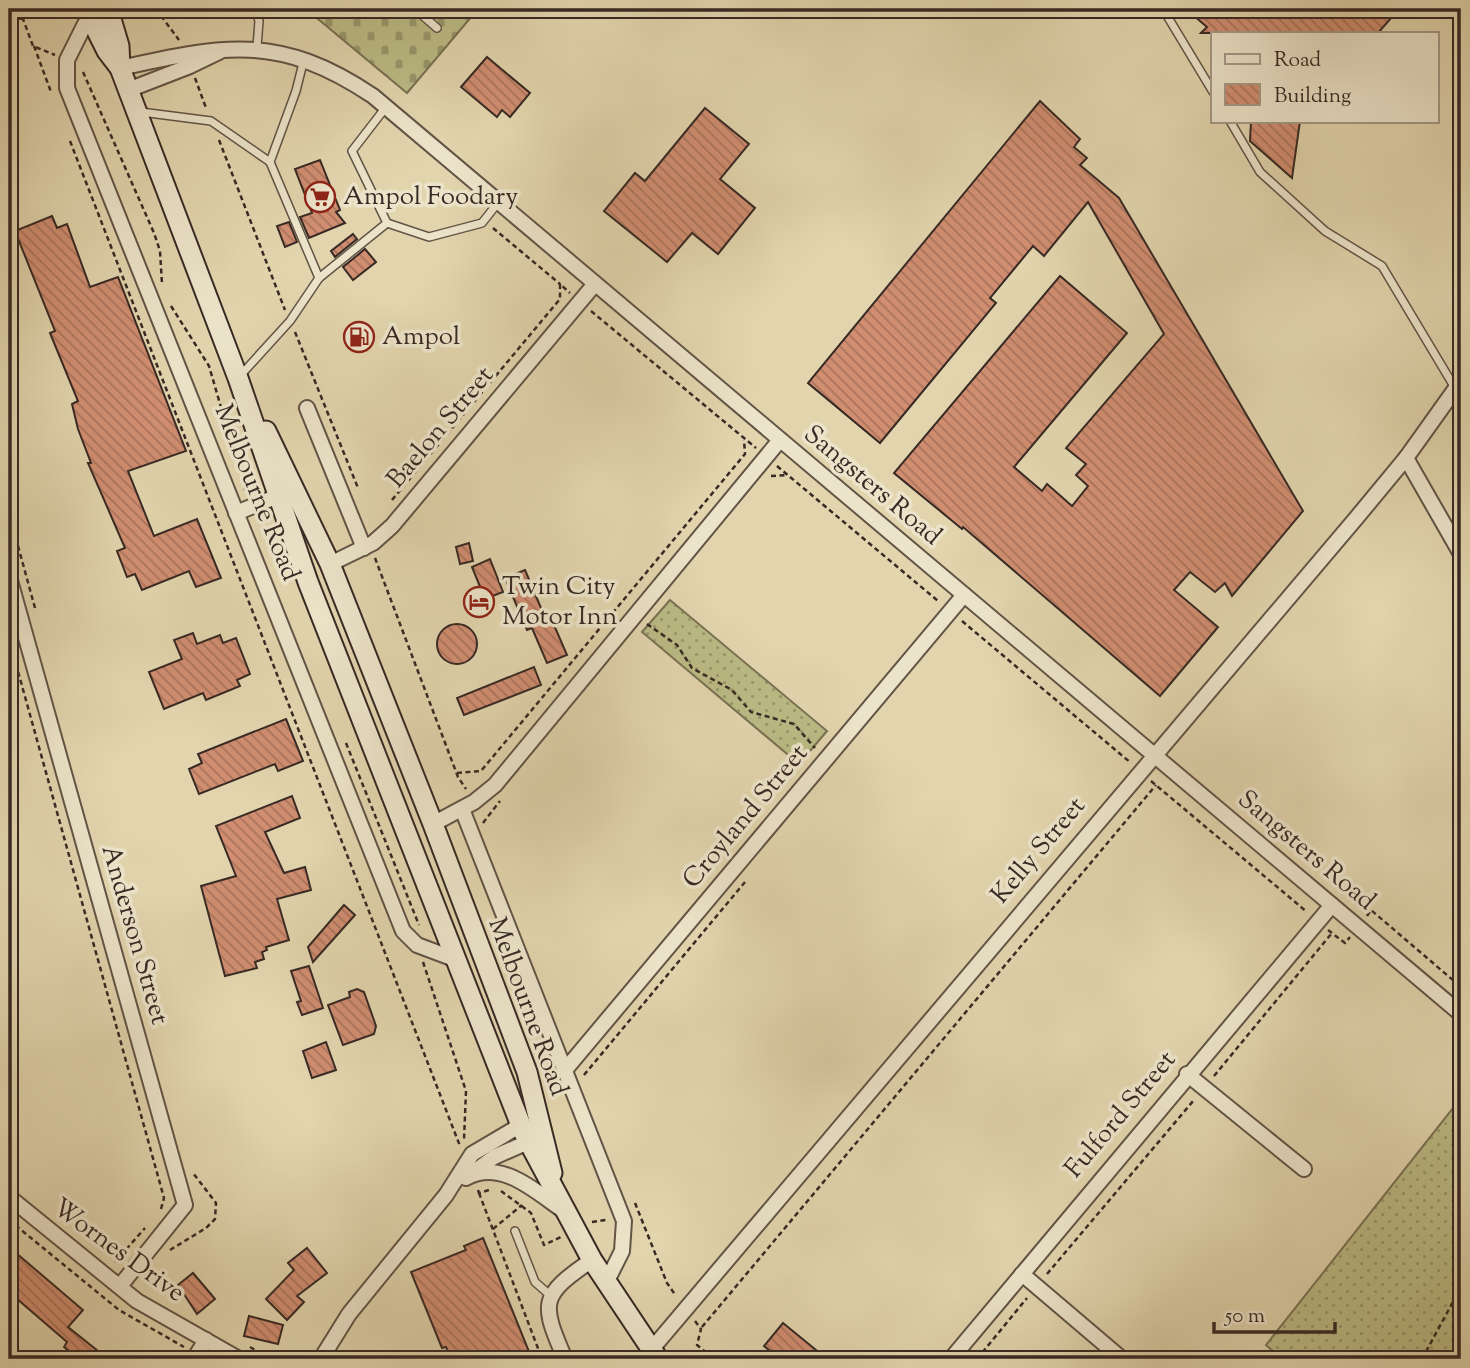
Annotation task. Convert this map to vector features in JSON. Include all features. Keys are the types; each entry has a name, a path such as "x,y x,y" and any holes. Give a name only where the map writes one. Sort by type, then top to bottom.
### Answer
{"main road":[{"name":"Melbourne Road","path":"108,9 119,46 120,68 238,378 308,582 454,952 562,1203 606,1283 655,1354"},
{"name":"Melbourne Road","path":"87,13 107,51 120,68"},
{"name":"Melbourne Road","path":"238,378 330,564 433,824 527,1072 530,1132"},
{"name":"Baelon Street","path":"308,582 330,564"},
{"path":"454,952 473,934"}],"street":[{"name":"Melbourne Road","path":"87,13 67,60 66,88 403,931 417,945 454,952"},
{"name":"Sangsters Road","path":"128,90 188,60 227,48 257,47 304,58 345,78 386,107 497,204 1461,1014"},
{"name":"Sangsters Road","path":"120,68 188,60"},
{"name":"Baelon Street","path":"330,564 369,546 403,514 594,285"},
{"name":"Kelly Street","path":"655,1354 686,1308 1406,458 1458,385"},
{"path":"307,408 369,546"},
{"path":"433,824 468,805 495,785 780,440"},
{"path":"1406,458 1461,554"},
{"path":"236,513 278,496"},
{"name":"Anderson Street","path":"9,577 185,1205 125,1281"},
{"name":"Croyland Street","path":"565,1070 964,595"},
{"name":"Melbourne Road","path":"468,805 624,1222 622,1251 606,1283"},
{"name":"Fulford Street","path":"951,1359 1187,1074 1332,905"},
{"path":"1187,1074 1304,1169"},
{"path":"446,1195 530,1132"},
{"path":"321,1359 349,1314 446,1195 474,1152 530,1132"},
{"path":"466,1178 485,1171 503,1173 562,1203"},
{"name":"Wornes Drive","path":"9,1197 125,1281 158,1315 239,1359"},
{"path":"565,1359 549,1321 551,1296 565,1279 592,1260"},
{"path":"1022,1275 1122,1359"},
{"path":"194,1359 206,1340"}],"lane":[{"path":"255,9 259,21 257,47"},
{"path":"415,9 437,28"},
{"path":"1163,9 1211,89"},
{"path":"270,162 296,91 304,58"},
{"path":"386,107 352,151 387,223 429,237 484,220 497,204"},
{"path":"136,112 211,121 270,162 319,278"},
{"path":"1231,122 1260,172 1325,231 1382,266 1458,385"},
{"path":"238,378 290,321 319,278 387,223"},
{"path":"515,1231 535,1282 551,1296"}],"path":[{"path":"156,9 188,60 358,489"},
{"path":"9,17 23,19"},
{"path":"33,46 53,97"},
{"path":"68,136 463,1153"},
{"path":"484,220 1332,933 1345,943 1371,911 1461,987"},
{"path":"388,505 560,299 560,284"},
{"path":"457,773 481,771 745,454 744,438"},
{"path":"369,546 468,805 488,835"},
{"path":"647,624 677,645 692,668 732,690 751,712 794,724 827,759"},
{"path":"9,639 164,1198 161,1210"},
{"path":"714,1359 697,1345 701,1329 1156,785"},
{"path":"977,1359 1332,933"},
{"path":"577,1058 583,1075"},
{"path":"479,1193 542,1359"},
{"path":"635,1203 667,1283 701,1329"},
{"path":"492,1228 522,1205"},
{"path":"125,1281 114,1263 153,1219"},
{"path":"1422,1359 1461,1287"}],"green space":[{"path":"306,9 478,9 407,93"},
{"path":"670,600 827,731 799,764 642,632"},
{"path":"1461,1098 1461,1359 1282,1359 1266,1345"}],"building":[{"path":"1186,9 1399,9 1379,32 1201,33 1207,27"},
{"path":"487,57 530,93 510,117 502,110 497,117 461,87"},
{"path":"1040,101 1080,139 1074,147 1087,158 1080,165 1119,198 1303,511 1232,596 1225,583 1215,592 1190,572 1174,590 1218,627 1160,696 963,527 962,529 894,473 1060,276 1127,333 1014,467 1042,491 1047,484 1072,506 1088,486 1076,475 1086,464 1066,448 1164,334 1088,202 1044,256 1033,246 990,298 996,303 880,443 808,383"},
{"path":"705,108 749,144 720,179 755,208 718,254 692,233 667,262 604,211 635,173 645,181"},
{"path":"1251,122 1300,122 1292,178 1250,141"},
{"name":"Ampol Foodary","path":"320,160 340,210 336,212 345,223 309,238 300,217 312,213 295,169"},
{"path":"52,216 57,228 67,224 90,287 118,277 186,451 128,471 154,536 197,519 221,578 196,587 189,571 142,590 135,574 127,577 117,551 125,548 88,463 91,463 78,429 72,404 78,401 50,333 55,331 15,231"},
{"path":"289,222 297,242 285,247 277,226"},
{"path":"353,234 357,239 335,257 331,251"},
{"path":"365,249 376,262 353,280 343,267"},
{"path":"469,543 473,561 460,564 456,547"},
{"path":"490,559 503,592 485,599 472,567"},
{"path":"525,570 546,620 551,618 567,655 547,663 532,628 527,630 505,578"},
{"path":"457,624 465,625 471,630 476,636 476,652 471,658 465,663 457,664 449,663 443,658 438,652 437,644 438,636 443,630 449,625"},
{"path":"193,633 197,644 220,635 223,643 236,638 250,674 237,680 240,686 206,700 203,693 164,709 149,672 182,659 174,640"},
{"path":"534,667 541,685 464,715 457,698"},
{"path":"286,719 303,761 278,771 275,764 199,794 189,769 202,763 198,754"},
{"path":"292,796 300,818 265,832 284,873 305,867 311,890 277,899 289,940 266,947 267,950 262,952 264,959 255,962 257,968 225,976 201,886 236,876 216,826"},
{"path":"344,905 355,915 313,962 308,947"},
{"path":"309,966 323,1008 302,1015 297,1002 301,1001 291,971"},
{"path":"357,989 364,992 376,1026 374,1034 343,1045 328,1005 350,997 349,992"},
{"path":"326,1042 336,1070 312,1078 303,1051"},
{"path":"483,1238 532,1359 451,1359 446,1347 442,1348 411,1272 466,1250 464,1246"},
{"path":"9,1247 83,1310 68,1327 108,1359 79,1359 64,1347 67,1342 9,1292"},
{"path":"307,1248 327,1273 297,1296 304,1302 287,1320 266,1299 294,1270 288,1263"},
{"path":"193,1273 215,1299 197,1314 178,1285"},
{"path":"249,1316 283,1325 278,1344 244,1336"},
{"path":"783,1323 827,1359 780,1359 764,1346"}],"place":[{"name":"Ampol Foodary","path":"320,197"},
{"name":"Ampol","path":"359,337"},
{"name":"Twin City Motor Inn","path":"479,602"}]}
